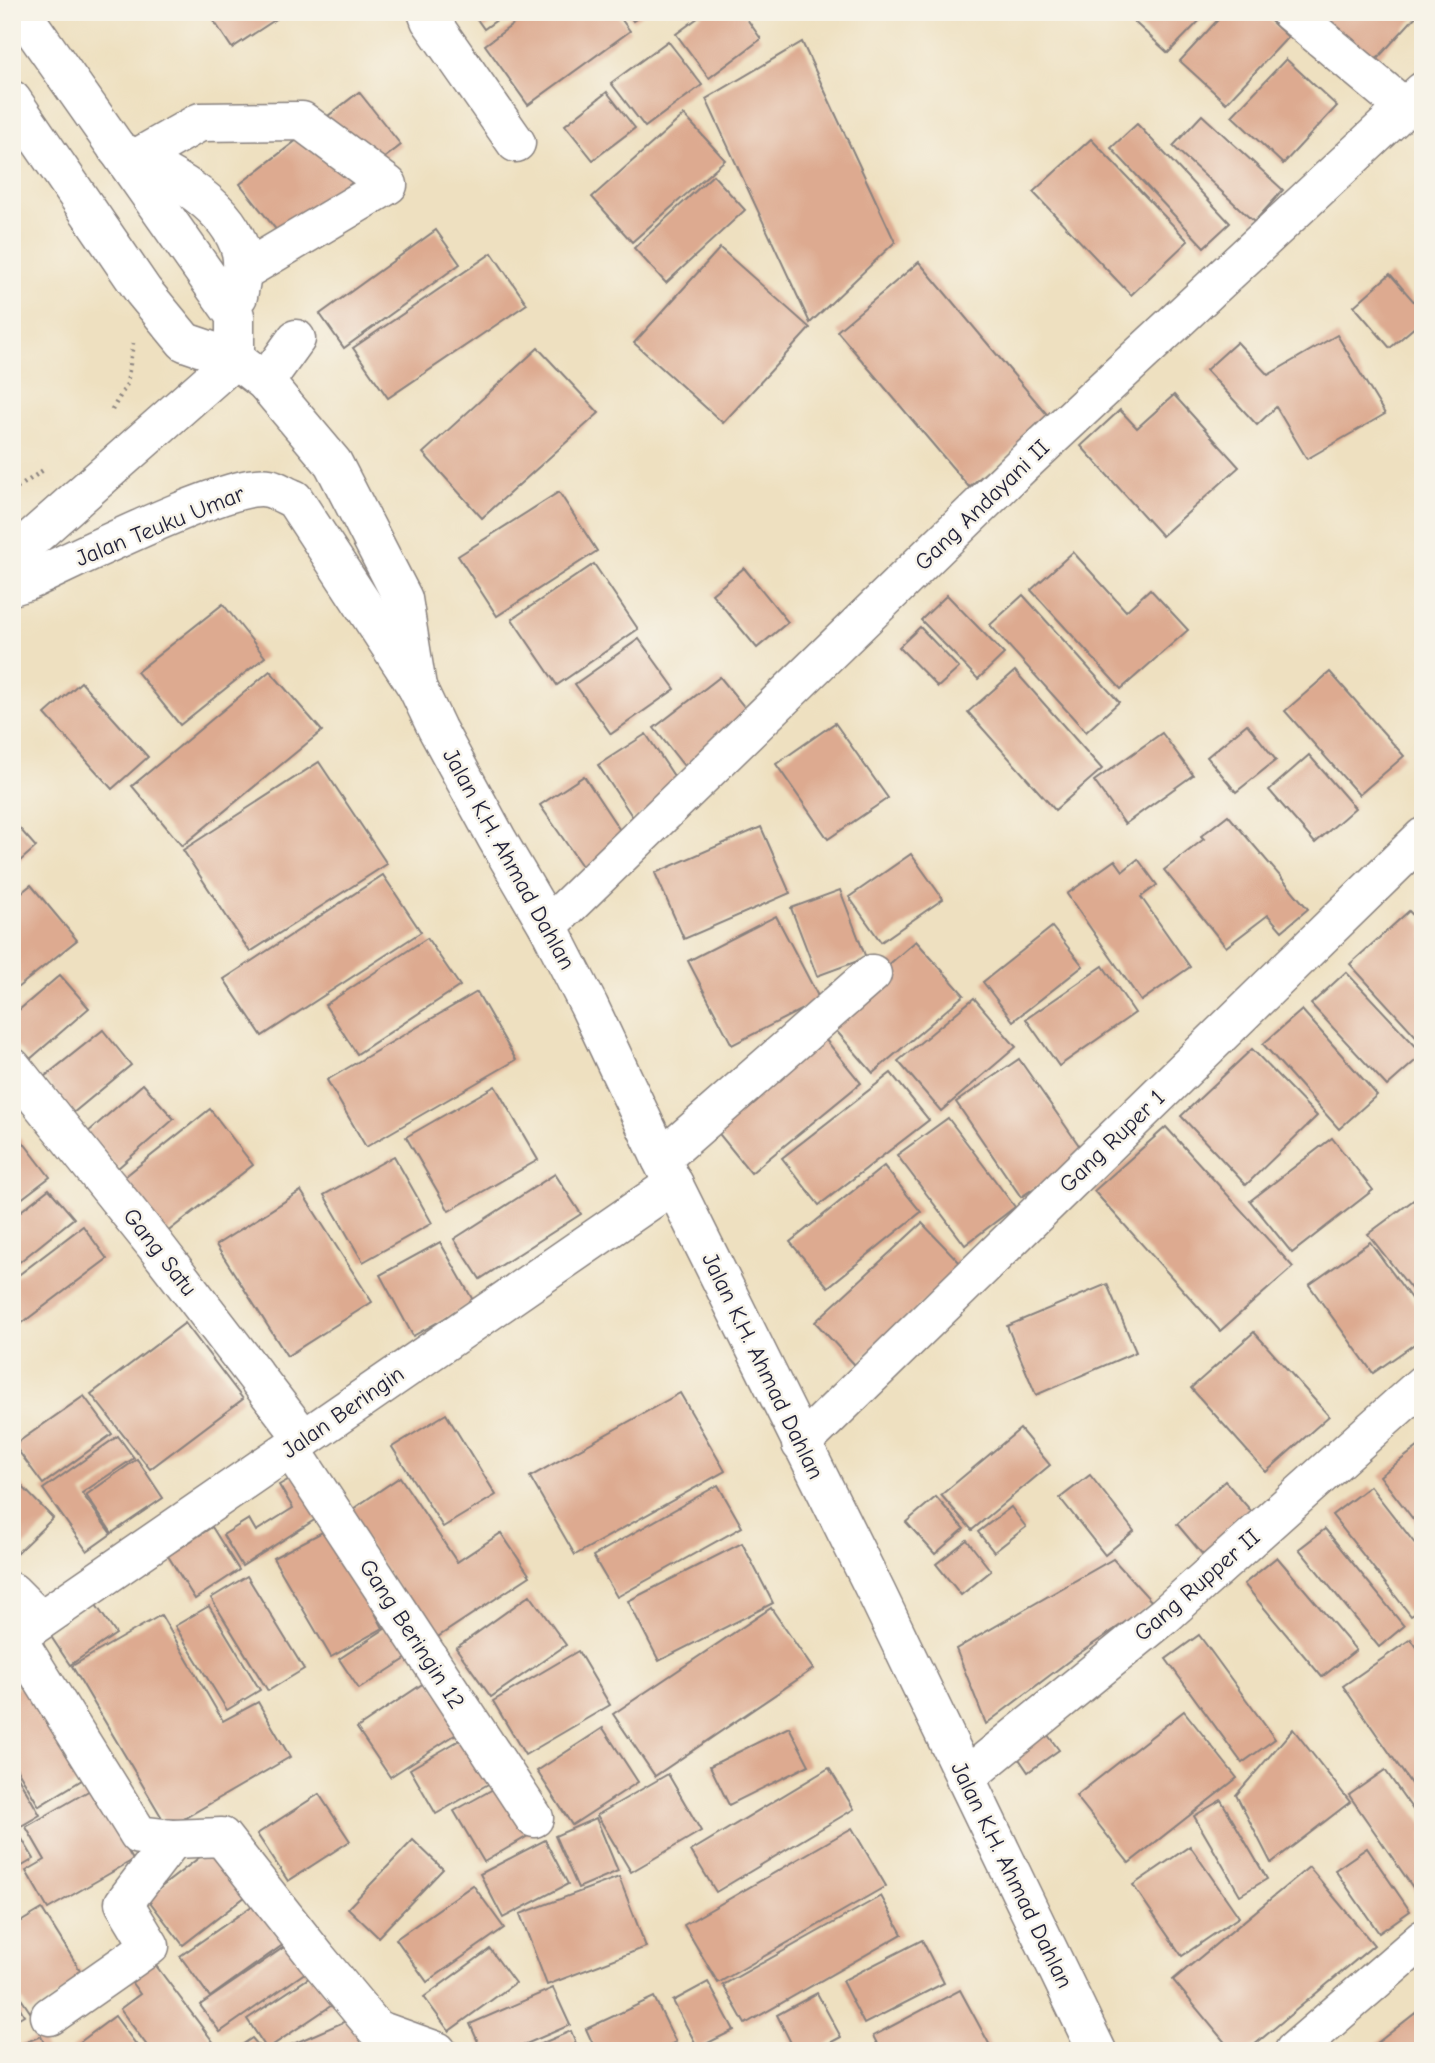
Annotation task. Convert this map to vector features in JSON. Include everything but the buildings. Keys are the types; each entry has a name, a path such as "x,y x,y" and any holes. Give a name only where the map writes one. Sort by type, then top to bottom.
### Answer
{"street":[{"path":"21,12 125,153 235,316"},
{"path":"427,12 516,143"},
{"path":"1290,12 1413,99"},
{"name":"Gang Andayani II","path":"548,926 1021,466 1413,99"},
{"path":"12,100 143,291 185,342 235,359 265,382 333,463 403,599 417,688"},
{"path":"125,153 200,122 303,121 388,184 242,272"},
{"path":"125,153 195,191 230,229 241,252 242,272 235,316 235,359"},
{"path":"265,382 296,339"},
{"name":"Jalan Teuku Umar","path":"12,556 235,359"},
{"name":"Jalan Teuku Umar","path":"12,586 240,489 268,487 294,499 417,688"},
{"name":"Jalan K.H. Ahmad Dahlan","path":"417,688 468,788 548,926 589,1006 1097,2051"},
{"name":"Gang Ruper 1","path":"801,1444 1423,837"},
{"name":"Jalan Beringin","path":"23,1632 298,1444 668,1172 872,974"},
{"name":"Gang Satu","path":"12,1067 155,1245 298,1444"},
{"name":"Gang Rupper II","path":"965,1778 1165,1615 1423,1384"},
{"name":"Gang Beringin 12","path":"298,1444 534,1818"},
{"path":"12,1592 23,1632 139,1835 173,1839 222,1837 376,2029 437,2051"},
{"path":"50,2016 149,1946 124,1903 173,1839"},
{"path":"1294,2051 1423,1939"}],"path":[{"path":"108,417 127,384 134,337"},
{"path":"12,492 57,460"}]}
